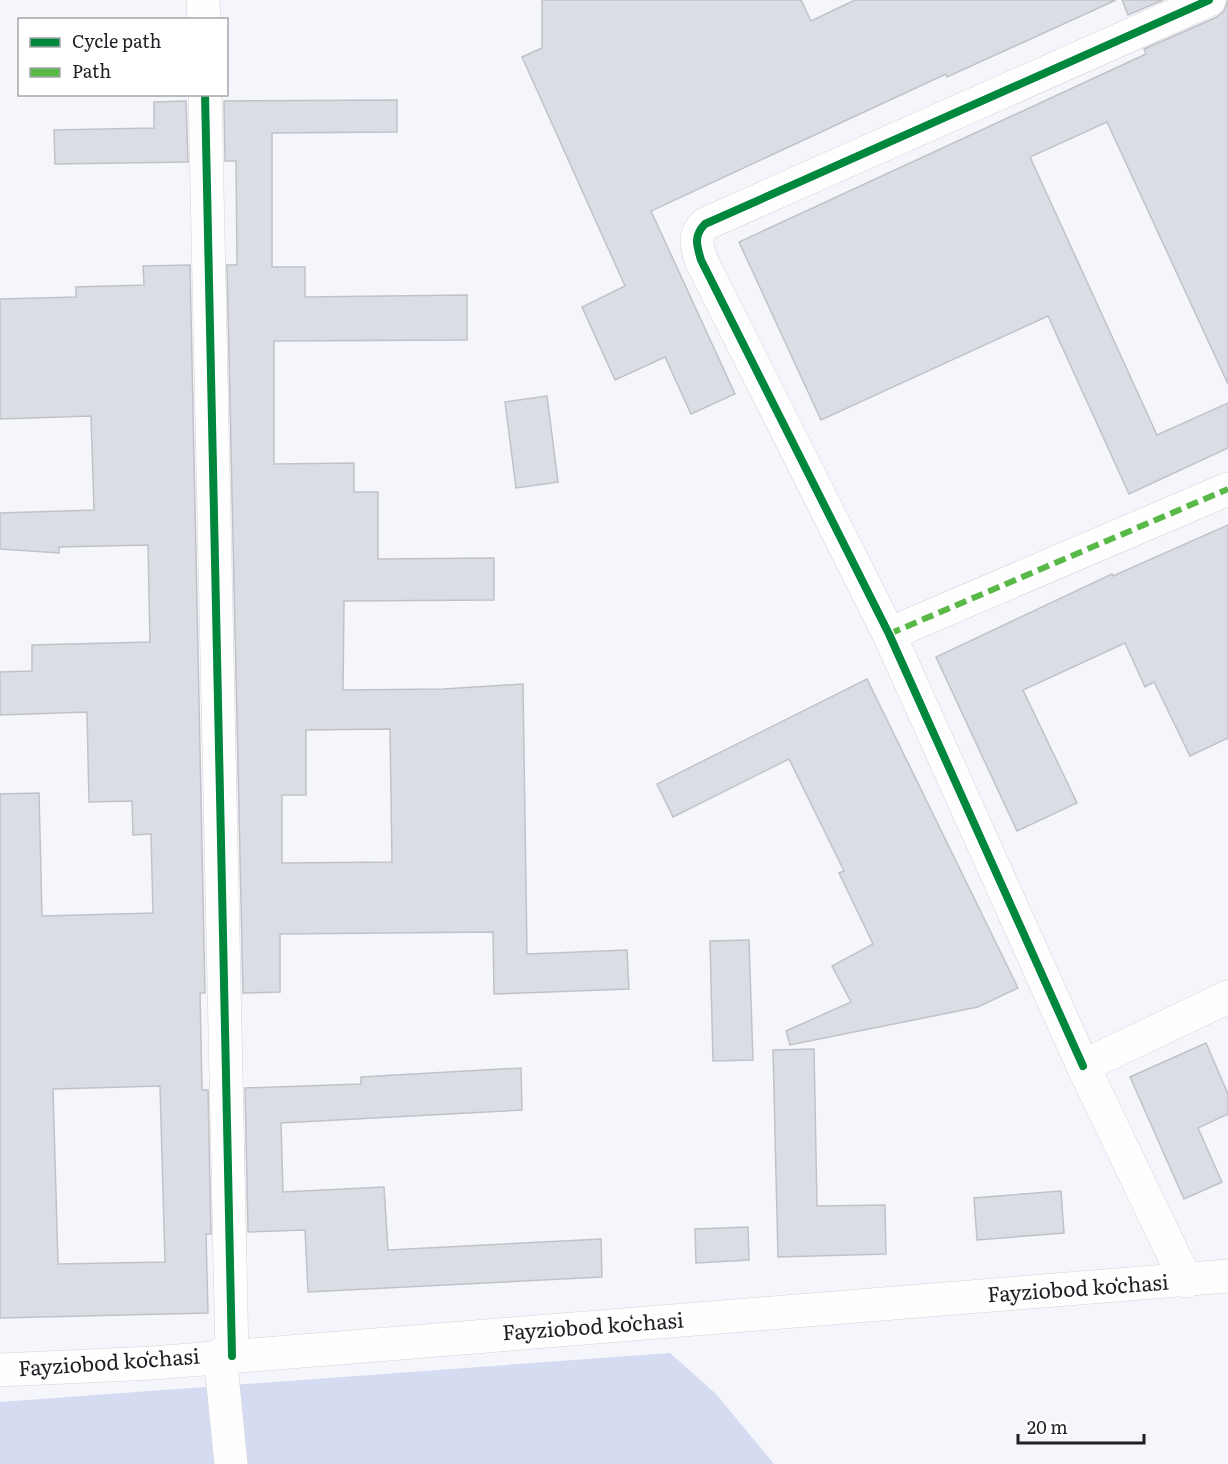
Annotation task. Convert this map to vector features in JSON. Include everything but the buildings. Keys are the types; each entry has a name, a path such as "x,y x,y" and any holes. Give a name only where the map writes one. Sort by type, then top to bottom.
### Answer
{"street":[{"path":"204,0 204,18"},
{"name":"Fayziobod koʻchasi","path":"1186,1281 1083,1066 889,634 701,260 696,240 698,231 705,224 1209,0"},
{"path":"206,96 226,1355 231,1464"},
{"path":"889,634 1228,489"},
{"path":"1083,1066 1228,997"},
{"name":"Fayziobod koʻchasi","path":"0,1370 153,1362 1228,1276"}],"shaded area":[{"path":"670,1353 716,1394 774,1464 0,1464 0,1402"}],"marked path":[{"path":"889,634 1228,489"}],"cycle path":[{"path":"1083,1066 889,634 701,260 697,237 705,224 1209,0"},
{"path":"205,96 232,1356"}]}
